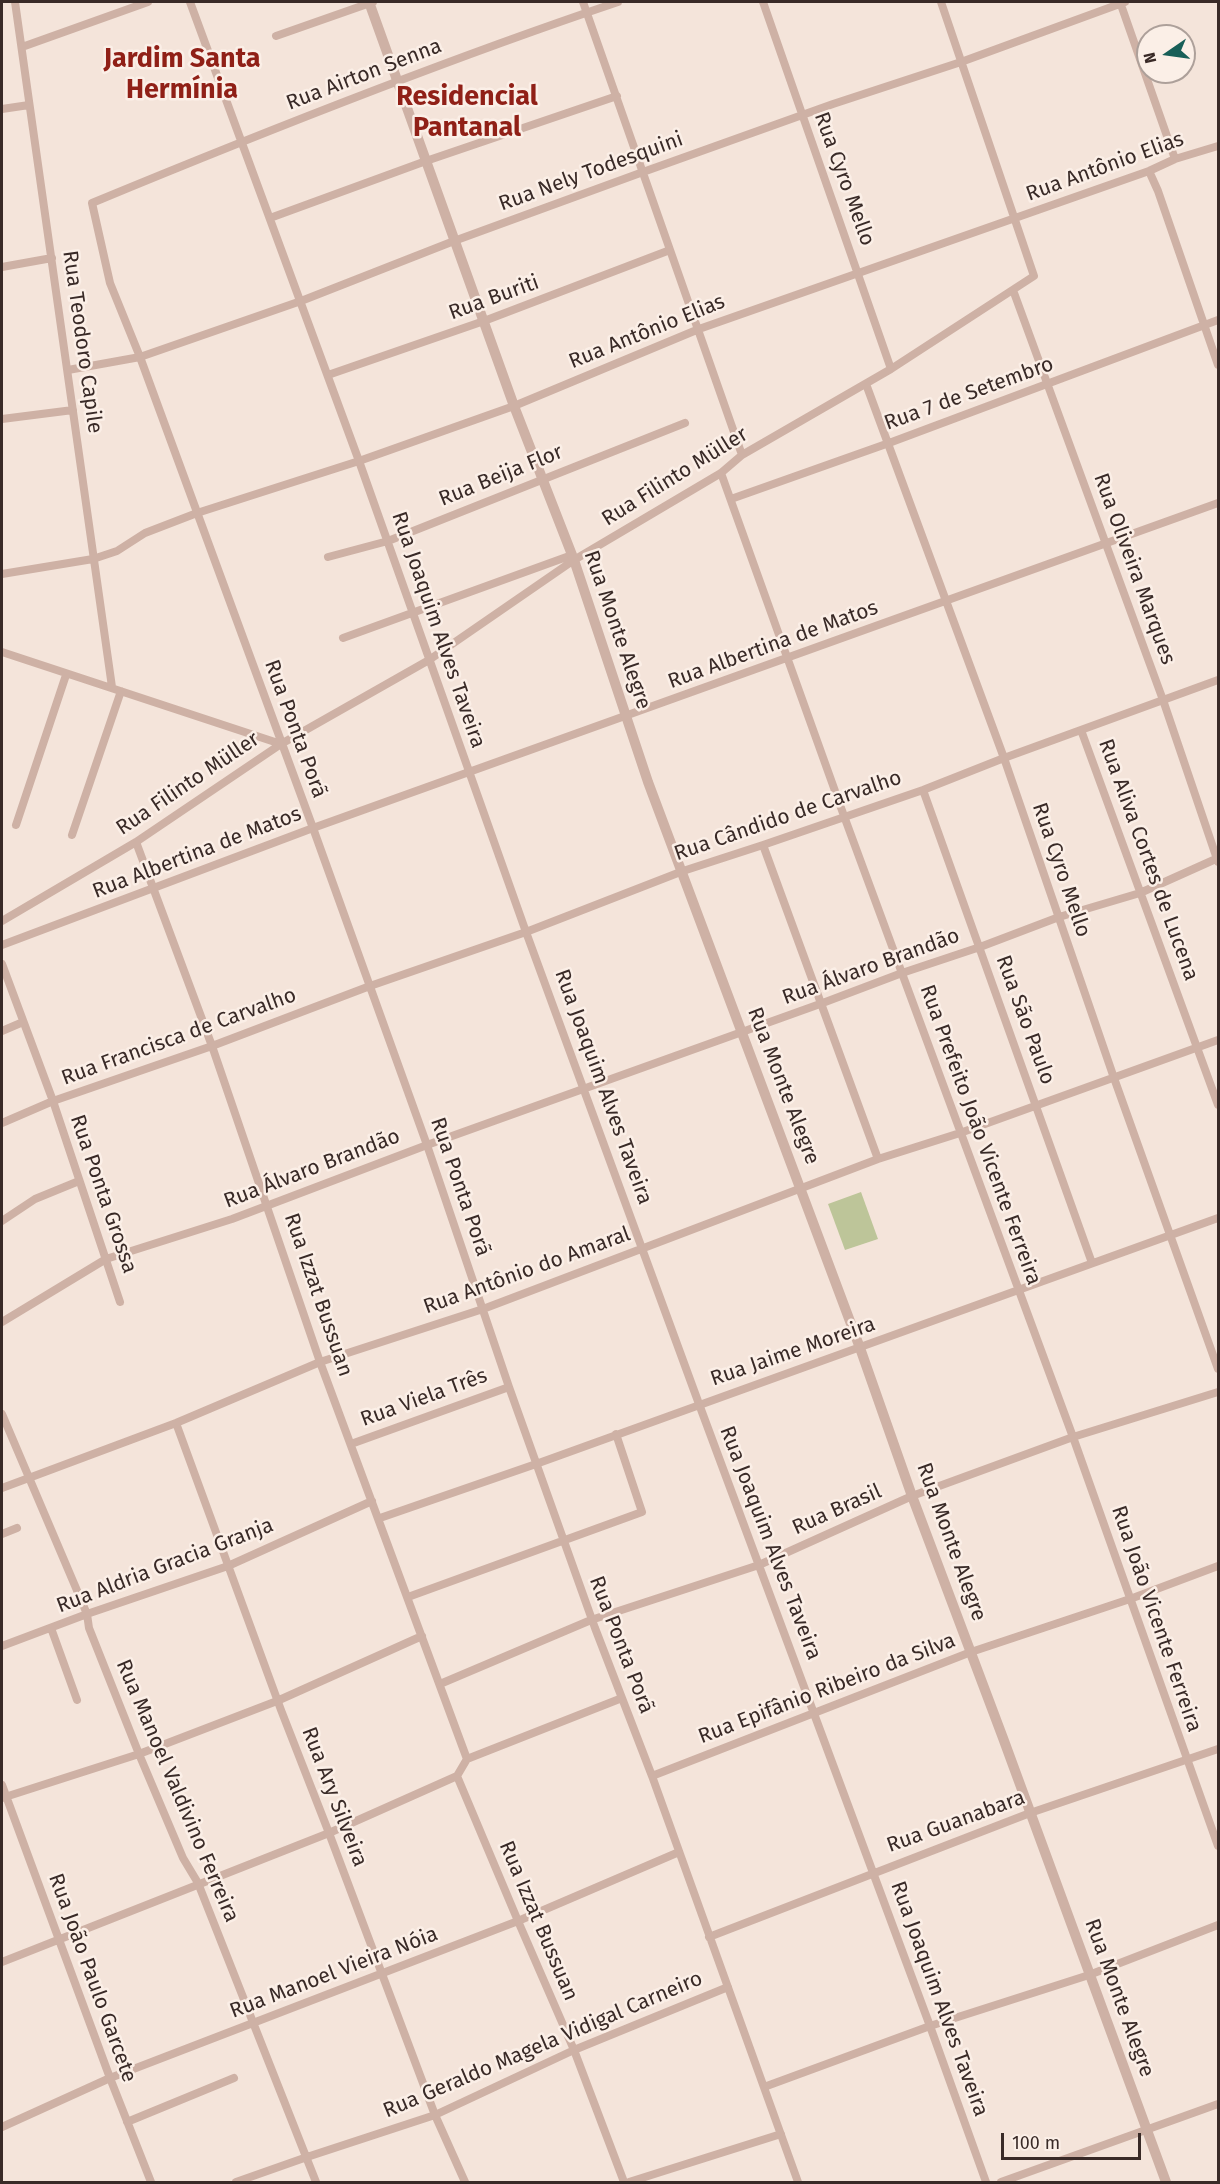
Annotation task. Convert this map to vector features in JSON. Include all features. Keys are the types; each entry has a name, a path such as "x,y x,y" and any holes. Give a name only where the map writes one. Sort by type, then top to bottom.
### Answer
{"street":[{"name":"Rua Teodoro Capile","path":"15,2 112,687"},
{"path":"22,47 148,2"},
{"name":"Rua Joaquim Alves Taveira","path":"190,2 301,300 526,932 986,2182"},
{"path":"276,36 370,2"},
{"name":"Rua Monte Alegre","path":"370,2 514,406 573,558 648,782 683,870 860,1348 912,1496 1166,2182"},
{"path":"583,2 742,455"},
{"name":"Rua Airton Senna","path":"92,203 242,141 398,81 618,2"},
{"name":"Rua Cyro Mello","path":"763,2 891,369"},
{"path":"941,2 1014,218"},
{"path":"1122,2 1175,159"},
{"name":"Rua Nely Todesquini","path":"68,370 140,357 301,300 643,172 802,115 961,62 1122,2"},
{"path":"270,218 426,161 617,96"},
{"path":"2,109 29,105"},
{"name":"Rua Antônio Elias","path":"2,574 93,559 117,551 145,533 197,513 359,461 514,406 699,329 1149,171 1175,159 1218,146"},
{"path":"1149,171 1218,365"},
{"name":"Rua Ponta Porã","path":"92,203 110,283 140,357 313,828 427,1145 591,1620 652,1776 798,2182"},
{"name":"Rua Filinto Müller","path":"2,921 136,842 281,744 429,660 573,558 721,473 742,455 891,369 1034,276 1014,218"},
{"name":"Rua Buriti","path":"328,375 484,321 670,250"},
{"path":"2,267 52,258"},
{"name":"Rua Oliveira Marques","path":"1013,290 1218,859"},
{"name":"Rua 7 de Setembro","path":"731,499 1047,385 1218,320"},
{"name":"Rua Cyro Mello","path":"866,384 1004,758 1114,1078 1218,1369"},
{"path":"2,419 74,410"},
{"name":"Rua Beija Flor","path":"328,557 388,541 685,423"},
{"name":"Rua Prefeito João Vicente Ferreira","path":"721,473 1072,1437"},
{"name":"Rua Albertina de Matos","path":"2,945 313,828 1218,503"},
{"path":"343,638 573,558"},
{"path":"2,652 66,675 112,687 281,744"},
{"path":"16,825 66,675"},
{"name":"Rua Cândido de Carvalho","path":"370,986 526,932 683,870 923,790 1218,680"},
{"path":"72,835 121,691"},
{"name":"Rua Aliva Cortes de Lucena","path":"1081,730 1218,1105"},
{"name":"Rua São Paulo","path":"923,790 1092,1263"},
{"name":"Rua Izzat Bussuan","path":"136,842 212,1046 320,1362 380,1518 467,1759"},
{"path":"763,845 878,1159"},
{"name":"Rua Álvaro Brandão","path":"2,1322 106,1259 268,1205 427,1145 1059,917 1140,893 1218,859"},
{"name":"Rua Ponta Grossa","path":"2,964 52,1101 120,1302"},
{"name":"Rua Francisca de Carvalho","path":"2,1123 52,1101 212,1046 370,986"},
{"path":"2,1031 23,1022"},
{"name":"Rua Antônio do Amaral","path":"2,1488 176,1423 320,1362 483,1309 878,1159 960,1133 1199,1049 1218,1040"},
{"path":"2,1221 35,1199 79,1181"},
{"name":"Rua Jaime Moreira","path":"380,1518 1092,1263 1172,1237 1218,1218"},
{"name":"Rua Viela Três","path":"351,1444 509,1387"},
{"name":"Rua Brasil","path":"440,1684 591,1620 759,1565 912,1496 1072,1437 1218,1392"},
{"name":"Rua Manoel Valdivino Ferreira","path":"2,1414 27,1478 87,1614 89,1628 139,1754 183,1858 198,1883 316,2182"},
{"name":"Rua Ary Silveira","path":"176,1423 277,1701 435,2115 465,2182"},
{"path":"408,1597 642,1512 616,1434"},
{"name":"Rua João Vicente Ferreira","path":"1072,1437 1218,1846"},
{"name":"Rua Aldria Gracia Granja","path":"2,1646 87,1614 228,1566 372,1501"},
{"path":"2,1534 17,1528"},
{"name":"Rua Epifânio Ribeiro da Silva","path":"652,1776 971,1652 1130,1599 1218,1566"},
{"path":"51,1628 77,1700"},
{"path":"4,1797 139,1754 277,1701 422,1636"},
{"path":"2,1962 329,1833 457,1776 467,1759 622,1698"},
{"name":"Rua Guanabara","path":"709,1937 1030,1813 1218,1749"},
{"name":"Rua Izzat Bussuan","path":"457,1776 574,2050 627,2182"},
{"name":"Rua João Paulo Garcete","path":"2,1785 4,1797 110,2078 152,2182"},
{"name":"Rua Manoel Vieira Nóia","path":"2,2127 110,2078 253,2025 518,1921 679,1852"},
{"path":"764,2087 930,2026 1089,1975 1218,1924"},
{"name":"Rua Geraldo Magela Vidigal Carneiro","path":"236,2182 435,2115 574,2050 728,1987"},
{"path":"127,2122 234,2078"},
{"path":"1001,2182 1218,2104"},
{"path":"627,2182 781,2134"}],"green space":[{"path":"861,1192 878,1239 845,1250 828,1204"}],"district":[{"name":"Jardim Santa Hermínia","path":"182,74"},
{"name":"Residencial Pantanal","path":"467,112"}]}
